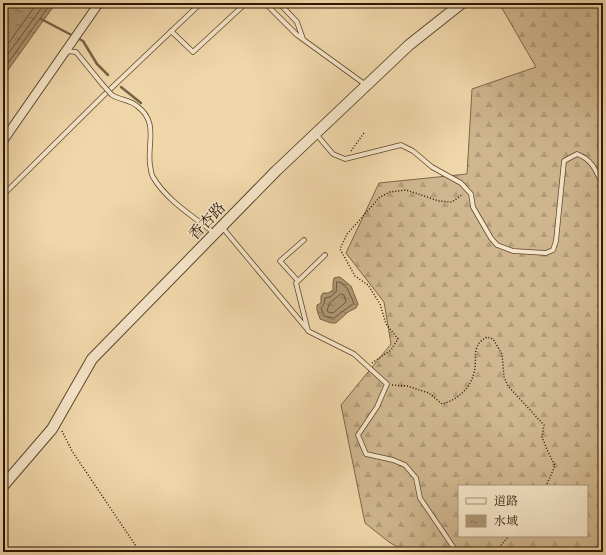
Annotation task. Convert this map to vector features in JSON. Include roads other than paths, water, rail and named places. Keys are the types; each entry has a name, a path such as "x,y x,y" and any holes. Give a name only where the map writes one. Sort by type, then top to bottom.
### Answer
{"street":[{"path":"3,142 99,3"},
{"name":"香杏路","path":"3,486 52,430 92,359 276,171 409,45 462,3"}],"lane":[{"path":"6,192 103,96 201,3"},
{"path":"171,31 193,52 246,3"},
{"path":"265,3 303,39 366,86"},
{"path":"279,3 297,22 303,39"},
{"path":"66,51 76,52 112,95 136,104 144,111 149,119 151,135 149,154 152,176 170,199 218,230 308,331 354,354 386,384 377,407 358,435 366,454 393,460 405,465 416,478 420,498 454,548 455,552"},
{"path":"316,134 333,154 345,159 401,145 413,151 432,167 461,183 470,194 473,207 497,245 513,251 546,253 553,250 556,241 564,161 577,154 584,156 592,163 603,186"},
{"path":"298,281 280,261 304,240"},
{"path":"308,331 296,283 325,255"}],"water":[{"path":"3,3 56,3 3,77"},
{"path":"338,277 351,286 358,304 356,308 348,312 336,323 331,323 320,319 317,305 321,303 321,296 323,293 328,293 333,290 334,278"}],"waterway":[{"path":"41,19 83,41 97,64 108,75"},
{"path":"121,87 141,103"}]}
